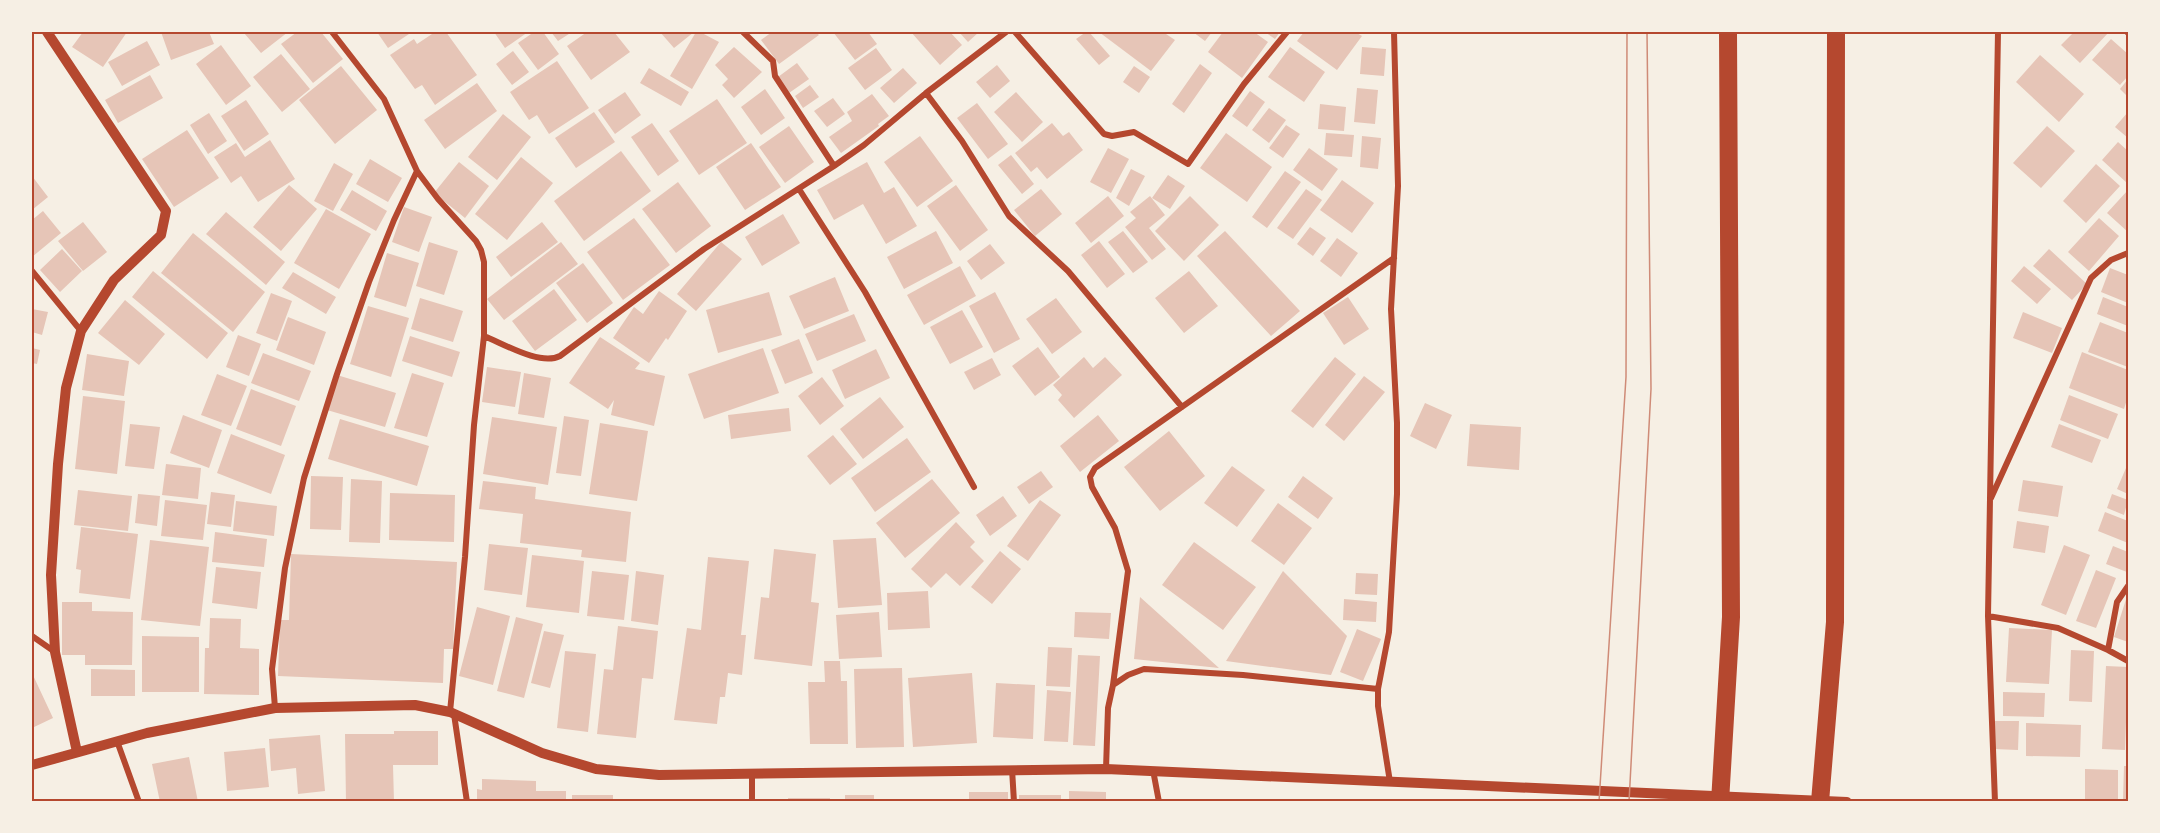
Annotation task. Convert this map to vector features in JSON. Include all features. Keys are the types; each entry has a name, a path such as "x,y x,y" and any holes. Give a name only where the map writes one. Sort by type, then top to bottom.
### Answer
{"highway":[{"path":"1720,801 1731,617 1728,32"},
{"path":"1820,801 1834,622 1836,32"}],"street":[{"path":"47,32 166,211 162,235 114,280 81,331 66,388 58,464 51,575 55,652 77,752"},
{"path":"332,32 384,99 417,171 438,199 476,241 484,262 484,336 474,425 452,713 467,801"},
{"path":"743,32 773,61 775,76 834,166"},
{"path":"484,336 539,359 557,358 704,249 800,189 864,145 926,93 1006,32"},
{"path":"1016,32 1104,134 1112,136 1134,132 1188,164 1244,84 1287,32"},
{"path":"1390,782 1378,706 1378,688 1389,632 1397,494 1397,423 1392,309 1398,186 1394,32"},
{"path":"1995,801 1988,615 1998,32"},
{"path":"926,93 962,141 1009,216 1068,271 1182,407"},
{"path":"275,708 272,669 285,567 304,478 336,374 369,282 417,171"},
{"path":"800,189 870,302 974,487"},
{"path":"1990,500 2091,278 2111,260 2128,253"},
{"path":"1106,768 1108,708 1128,571 1115,528 1092,487 1090,477 1095,468 1394,258"},
{"path":"32,271 81,331"},
{"path":"2108,650 2117,602 2128,586"},
{"path":"1988,615 2058,628 2128,661"},
{"path":"32,636 55,652"},
{"path":"1113,686 1128,675 1144,669 1243,675 1378,688"},
{"path":"32,765 117,741 275,708 415,705 452,713 542,753 596,769 659,775 1106,768 1847,801"},
{"path":"117,741 139,801"},
{"path":"1012,768 1014,801"},
{"path":"1153,770 1159,801"},
{"path":"752,775 752,801"}],"building":[{"path":"83,32 127,32 103,67 72,47"},
{"path":"161,32 209,32 214,44 171,60"},
{"path":"288,32 261,53 244,33"},
{"path":"297,32 321,32 343,59 313,83 281,44"},
{"path":"377,32 412,32 388,48"},
{"path":"435,32 446,32 477,75 435,105 422,85 415,89 390,55 414,39 417,44"},
{"path":"494,32 528,32 505,48"},
{"path":"534,32 543,32 559,54 538,70 518,43"},
{"path":"551,32 572,32 558,41"},
{"path":"587,32 614,32 630,52 591,80 567,46"},
{"path":"660,32 694,32 674,48"},
{"path":"696,32 719,42 692,89 670,76"},
{"path":"772,32 816,32 819,35 779,64 761,40"},
{"path":"833,32 868,32 877,44 855,60"},
{"path":"911,32 950,32 962,45 940,65"},
{"path":"959,32 979,32 968,42"},
{"path":"1089,32 1110,56 1099,65 1076,39"},
{"path":"1099,32 1163,32 1175,40 1151,71"},
{"path":"1193,32 1212,32 1205,41"},
{"path":"1223,32 1254,32 1268,42 1242,78 1208,52"},
{"path":"1265,32 1280,32 1275,39"},
{"path":"1304,32 1355,32 1362,36 1337,70 1297,41"},
{"path":"2074,32 2109,32 2080,63 2061,45"},
{"path":"2111,39 2128,54 2128,76 2120,85 2092,60"},
{"path":"147,41 160,65 122,86 108,62"},
{"path":"221,45 251,86 226,105 196,64"},
{"path":"734,47 762,72 734,98 722,85 728,79 715,65"},
{"path":"1290,47 1325,72 1304,102 1268,77"},
{"path":"1362,47 1386,49 1384,76 1360,74"},
{"path":"876,48 892,70 865,90 848,68"},
{"path":"513,51 529,72 512,85 496,64"},
{"path":"281,54 310,89 282,112 253,77"},
{"path":"2040,55 2084,94 2059,122 2016,82"},
{"path":"557,61 589,108 549,134 537,115 529,120 510,92"},
{"path":"797,63 809,79 789,93 778,77"},
{"path":"1200,64 1212,73 1184,113 1172,104"},
{"path":"997,65 1010,81 990,98 976,82"},
{"path":"341,66 377,110 335,144 299,100"},
{"path":"1134,66 1150,77 1139,93 1123,82"},
{"path":"649,68 689,92 681,106 640,83"},
{"path":"903,68 917,83 894,103 880,88"},
{"path":"150,75 163,98 118,123 105,100"},
{"path":"2128,79 2128,97 2120,89"},
{"path":"477,83 497,111 445,149 424,120"},
{"path":"810,85 819,97 803,108 795,96"},
{"path":"1357,88 1378,90 1375,124 1354,122"},
{"path":"765,89 785,118 761,135 741,107"},
{"path":"1250,91 1265,102 1247,127 1232,116"},
{"path":"625,92 641,115 615,134 598,110"},
{"path":"1016,92 1043,122 1022,142 994,112"},
{"path":"872,94 889,116 878,124 879,126 841,153 829,137 852,121 847,112"},
{"path":"833,98 845,114 827,127 814,111"},
{"path":"717,99 747,143 699,175 669,131"},
{"path":"246,100 269,134 244,151 221,116"},
{"path":"977,103 1008,144 988,159 957,118"},
{"path":"1320,104 1346,107 1344,131 1318,129"},
{"path":"1269,108 1286,120 1269,143 1252,130"},
{"path":"594,112 615,142 576,168 555,138"},
{"path":"2128,112 2128,138 2115,127"},
{"path":"209,113 227,141 208,154 190,125"},
{"path":"503,114 531,137 497,180 468,157"},
{"path":"652,123 679,161 658,176 631,137"},
{"path":"1052,123 1063,136 1069,132 1083,150 1047,179 1037,167 1031,172 1015,153"},
{"path":"1286,125 1300,134 1283,158 1269,148"},
{"path":"789,126 814,162 785,183 759,147"},
{"path":"2047,126 2075,151 2041,188 2013,163"},
{"path":"187,130 219,178 174,207 142,159"},
{"path":"1226,133 1272,167 1247,202 1200,168"},
{"path":"1326,133 1354,135 1352,157 1324,155"},
{"path":"920,136 953,181 917,207 884,162"},
{"path":"1362,136 1381,138 1378,169 1360,167"},
{"path":"270,140 295,179 258,202 241,176 231,183 214,157 236,143 245,157"},
{"path":"2118,142 2128,151 2127,183 2102,160"},
{"path":"751,143 781,187 745,210 716,167"},
{"path":"1108,148 1129,159 1111,193 1090,182"},
{"path":"1309,148 1338,169 1322,191 1293,170"},
{"path":"621,151 651,191 584,241 554,201"},
{"path":"1011,155 1034,184 1022,194 998,165"},
{"path":"521,157 553,183 507,240 475,214"},
{"path":"370,159 402,178 388,202 356,184"},
{"path":"459,162 489,186 465,218 434,193"},
{"path":"867,162 884,193 894,187 917,226 886,244 863,204 834,220 817,190"},
{"path":"334,163 353,174 333,211 314,201"},
{"path":"2096,164 2120,186 2086,223 2063,201"},
{"path":"1131,169 1145,176 1129,206 1116,198"},
{"path":"1285,171 1301,182 1267,228 1252,217"},
{"path":"1168,175 1185,186 1170,209 1152,198"},
{"path":"32,176 48,197 32,210"},
{"path":"1342,180 1374,203 1352,233 1320,210"},
{"path":"678,182 711,226 676,253 642,209"},
{"path":"289,185 317,209 281,251 253,227"},
{"path":"956,185 988,230 960,251 927,206"},
{"path":"1041,189 1062,214 1035,236 1014,210"},
{"path":"1306,189 1322,200 1293,239 1277,228"},
{"path":"352,190 387,211 376,231 340,210"},
{"path":"2128,190 2128,232 2107,213"},
{"path":"1108,196 1124,216 1091,243 1075,223"},
{"path":"1150,196 1165,215 1149,228 1166,249 1152,260 1125,227 1136,218 1130,212"},
{"path":"1190,196 1219,225 1184,261 1155,231"},
{"path":"404,207 432,217 419,252 392,242"},
{"path":"326,209 371,234 339,289 294,263"},
{"path":"43,211 61,233 32,257 32,220"},
{"path":"226,212 285,262 266,285 206,234"},
{"path":"783,214 800,243 762,266 745,237"},
{"path":"634,218 670,265 623,300 587,252"},
{"path":"2099,218 2119,236 2089,271 2068,252"},
{"path":"83,222 107,252 83,271 58,241"},
{"path":"542,222 558,242 511,277 496,257"},
{"path":"1310,227 1326,238 1313,256 1297,244"},
{"path":"936,231 953,263 904,289 887,257"},
{"path":"1123,231 1148,262 1133,273 1108,242"},
{"path":"1225,231 1300,311 1271,336 1197,256"},
{"path":"193,233 265,292 233,332 161,273"},
{"path":"1337,238 1358,253 1341,277 1320,261"},
{"path":"1099,241 1125,274 1107,288 1081,255"},
{"path":"429,242 458,251 444,295 416,286"},
{"path":"561,242 578,264 504,320 487,299"},
{"path":"721,242 742,259 696,311 677,294"},
{"path":"990,244 1005,263 981,280 967,261"},
{"path":"62,249 82,271 60,292 40,270"},
{"path":"2049,249 2087,284 2072,300 2033,266"},
{"path":"387,253 419,263 406,307 374,297"},
{"path":"583,263 613,303 587,323 556,283"},
{"path":"960,266 976,296 924,325 907,295"},
{"path":"2024,266 2051,289 2037,304 2011,281"},
{"path":"2110,268 2128,275 2128,303 2101,292"},
{"path":"153,271 228,333 207,359 132,297"},
{"path":"1189,271 1218,306 1184,333 1155,298"},
{"path":"293,272 336,297 326,314 282,288"},
{"path":"835,277 849,311 804,329 789,296"},
{"path":"554,289 577,320 535,351 512,321"},
{"path":"659,291 687,311 649,363 613,338 634,307 643,314"},
{"path":"769,292 782,335 718,353 706,310"},
{"path":"995,292 1020,339 994,353 969,306"},
{"path":"271,293 292,301 277,341 256,333"},
{"path":"1348,297 1369,329 1344,345 1323,313"},
{"path":"2103,297 2128,307 2128,326 2097,314"},
{"path":"420,298 463,311 453,342 411,329"},
{"path":"1056,298 1082,332 1052,354 1026,319"},
{"path":"125,300 165,334 139,365 98,333"},
{"path":"368,306 409,318 391,377 350,364"},
{"path":"32,309 48,312 42,335 32,332"},
{"path":"962,310 983,347 950,364 930,327"},
{"path":"2023,312 2062,328 2052,353 2013,338"},
{"path":"854,314 866,341 817,361 805,334"},
{"path":"288,317 326,332 314,365 276,350"},
{"path":"2100,322 2128,333 2128,367 2088,352"},
{"path":"238,335 261,344 249,376 226,367"},
{"path":"410,336 460,352 452,377 402,361"},
{"path":"600,337 640,363 635,369 665,376 654,426 611,415 614,400 608,409 569,383"},
{"path":"799,339 813,373 785,384 771,350"},
{"path":"1038,347 1060,377 1035,396 1012,366"},
{"path":"32,348 40,350 37,364 32,363"},
{"path":"763,348 779,393 704,419 688,374"},
{"path":"876,349 890,378 845,399 832,370"},
{"path":"2082,352 2128,370 2128,396 2124,409 2069,388"},
{"path":"263,353 311,371 299,401 251,383"},
{"path":"87,354 129,361 124,396 82,390"},
{"path":"1084,357 1093,368 1105,357 1122,375 1074,418 1058,400 1062,395 1053,385"},
{"path":"1335,357 1356,374 1313,428 1291,411"},
{"path":"992,358 1001,375 974,390 964,372"},
{"path":"487,367 521,372 515,407 482,402"},
{"path":"412,373 444,383 427,437 394,428"},
{"path":"524,373 551,378 544,418 518,414"},
{"path":"217,374 247,386 231,426 201,415"},
{"path":"337,375 396,393 385,427 327,410"},
{"path":"1364,376 1385,392 1344,441 1325,425"},
{"path":"822,377 844,406 820,425 798,396"},
{"path":"251,389 296,406 281,446 236,429"},
{"path":"2069,395 2118,414 2108,439 2060,420"},
{"path":"83,396 125,401 117,474 75,469"},
{"path":"880,397 904,427 863,459 840,429"},
{"path":"1425,403 1452,415 1436,449 1410,436"},
{"path":"789,408 791,431 731,439 728,415"},
{"path":"183,415 222,430 209,468 170,453"},
{"path":"1098,415 1119,441 1080,472 1060,446"},
{"path":"564,416 589,420 581,476 556,473"},
{"path":"492,417 557,427 548,485 483,474"},
{"path":"340,419 429,446 417,486 328,459"},
{"path":"600,423 648,431 637,501 589,494"},
{"path":"130,424 160,427 154,469 125,466"},
{"path":"1470,424 1521,427 1519,470 1467,466"},
{"path":"2059,424 2101,440 2092,463 2051,447"},
{"path":"1169,431 1205,476 1160,511 1124,467"},
{"path":"231,434 285,455 271,494 217,473"},
{"path":"833,435 857,464 830,485 807,456"},
{"path":"907,438 931,472 875,512 851,478"},
{"path":"166,464 201,468 198,499 162,495"},
{"path":"1232,466 1265,490 1237,527 1204,503"},
{"path":"2126,468 2128,469 2128,494 2117,489"},
{"path":"1041,471 1053,487 1029,504 1017,487"},
{"path":"311,476 343,477 341,530 310,529"},
{"path":"1303,476 1333,498 1318,519 1288,497"},
{"path":"351,479 382,481 380,543 349,542"},
{"path":"932,479 960,513 905,558 876,523"},
{"path":"2023,480 2063,486 2058,517 2018,511"},
{"path":"483,481 536,487 535,499 631,512 626,562 581,557 582,550 520,543 523,514 479,509"},
{"path":"78,490 132,496 128,531 74,525"},
{"path":"211,492 235,495 231,527 207,524"},
{"path":"390,493 455,495 454,542 389,540"},
{"path":"138,494 160,496 157,526 135,523"},
{"path":"2112,494 2128,500 2124,515 2107,508"},
{"path":"1003,496 1017,516 990,536 976,515"},
{"path":"165,500 207,505 203,540 161,536"},
{"path":"1040,500 1061,515 1028,561 1007,546"},
{"path":"236,501 277,506 274,536 233,531"},
{"path":"1278,503 1312,528 1284,565 1251,541"},
{"path":"2105,512 2128,521 2128,543 2098,531"},
{"path":"2017,521 2049,526 2045,553 2013,548"},
{"path":"956,522 975,542 970,547 984,561 960,586 946,573 931,588 911,569"},
{"path":"81,527 138,534 130,599 79,593 81,570 76,569"},
{"path":"215,532 267,539 264,567 212,562"},
{"path":"876,538 882,605 838,608 833,540"},
{"path":"150,540 209,547 200,626 141,620"},
{"path":"1194,542 1256,587 1223,630 1162,585"},
{"path":"489,544 528,548 522,595 484,590"},
{"path":"2064,545 2090,555 2066,615 2041,605"},
{"path":"2113,546 2128,552 2127,572 2106,564"},
{"path":"774,549 816,554 811,602 819,603 812,666 754,659 761,597 769,598"},
{"path":"1000,551 1021,569 992,604 971,587"},
{"path":"291,554 457,562 453,649 444,649 443,683 278,676 280,620 289,620"},
{"path":"532,555 584,561 579,613 526,607"},
{"path":"708,557 749,561 741,635 746,635 742,675 728,673 725,697 720,697 717,724 674,720 687,628 701,630"},
{"path":"216,567 261,572 257,609 212,603"},
{"path":"2096,570 2116,578 2096,628 2076,621"},
{"path":"592,571 629,575 624,620 587,616"},
{"path":"636,571 664,575 658,625 631,621"},
{"path":"1283,571 1347,636 1331,675 1226,661"},
{"path":"1356,573 1378,574 1377,595 1355,594"},
{"path":"928,591 930,628 888,630 887,593"},
{"path":"2128,593 2128,642 2114,637"},
{"path":"1140,597 1219,668 1134,659"},
{"path":"1344,599 1377,602 1376,622 1343,620"},
{"path":"62,602 92,602 92,611 133,612 132,665 85,665 85,655 62,655"},
{"path":"477,607 510,616 493,685 459,676"},
{"path":"879,612 882,657 839,659 836,615"},
{"path":"1075,612 1111,613 1109,639 1074,637"},
{"path":"516,617 543,624 524,698 497,691"},
{"path":"210,618 241,619 240,648 259,649 259,695 204,694 205,648 209,648"},
{"path":"618,626 658,631 653,679 642,678 636,738 597,734 604,669 613,670"},
{"path":"2009,628 2052,630 2049,684 2006,682"},
{"path":"1357,629 1381,639 1363,681 1340,672"},
{"path":"544,631 564,635 550,688 531,683"},
{"path":"142,636 199,637 199,692 142,692"},
{"path":"1048,647 1072,648 1070,687 1046,686"},
{"path":"2071,650 2094,651 2092,702 2069,701"},
{"path":"565,651 596,654 588,732 557,728"},
{"path":"1078,655 1100,656 1095,746 1073,745"},
{"path":"824,661 840,661 841,681 847,681 848,744 810,744 808,682 825,682"},
{"path":"2106,666 2128,667 2125,750 2102,749"},
{"path":"902,668 904,747 856,748 854,669"},
{"path":"91,669 135,670 135,696 91,696"},
{"path":"32,673 53,718 32,728"},
{"path":"972,673 977,743 913,747 908,678"},
{"path":"996,683 1035,685 1033,739 993,737"},
{"path":"1047,690 1071,692 1068,742 1044,741"},
{"path":"2003,692 2045,693 2044,717 2003,716"},
{"path":"1995,721 2019,721 2018,750 1994,749"},
{"path":"2026,723 2081,725 2080,757 2026,756"},
{"path":"394,731 438,731 438,765 393,765 394,802 346,802 345,734 394,734"},
{"path":"320,735 325,791 298,794 296,768 271,771 269,739"},
{"path":"265,748 269,787 227,791 224,752"},
{"path":"189,757 198,802 160,802 152,764"},
{"path":"2124,766 2128,766 2128,800 2123,800"},
{"path":"2085,769 2118,770 2118,800 2085,799"},
{"path":"482,779 536,781 536,791 566,791 566,802 477,802 477,789 482,790"},
{"path":"1069,791 1106,792 1106,802 1069,802"},
{"path":"969,792 1008,792 1008,802 969,802"},
{"path":"572,795 613,795 613,802 572,802"},
{"path":"845,795 874,795 874,802 845,802"},
{"path":"1019,795 1061,795 1061,802 1019,802"},
{"path":"788,798 830,798 830,802 788,802"}],"tram line":[{"path":"1599,802 1626,377 1627,32"},
{"path":"1629,802 1651,389 1647,32"}]}
